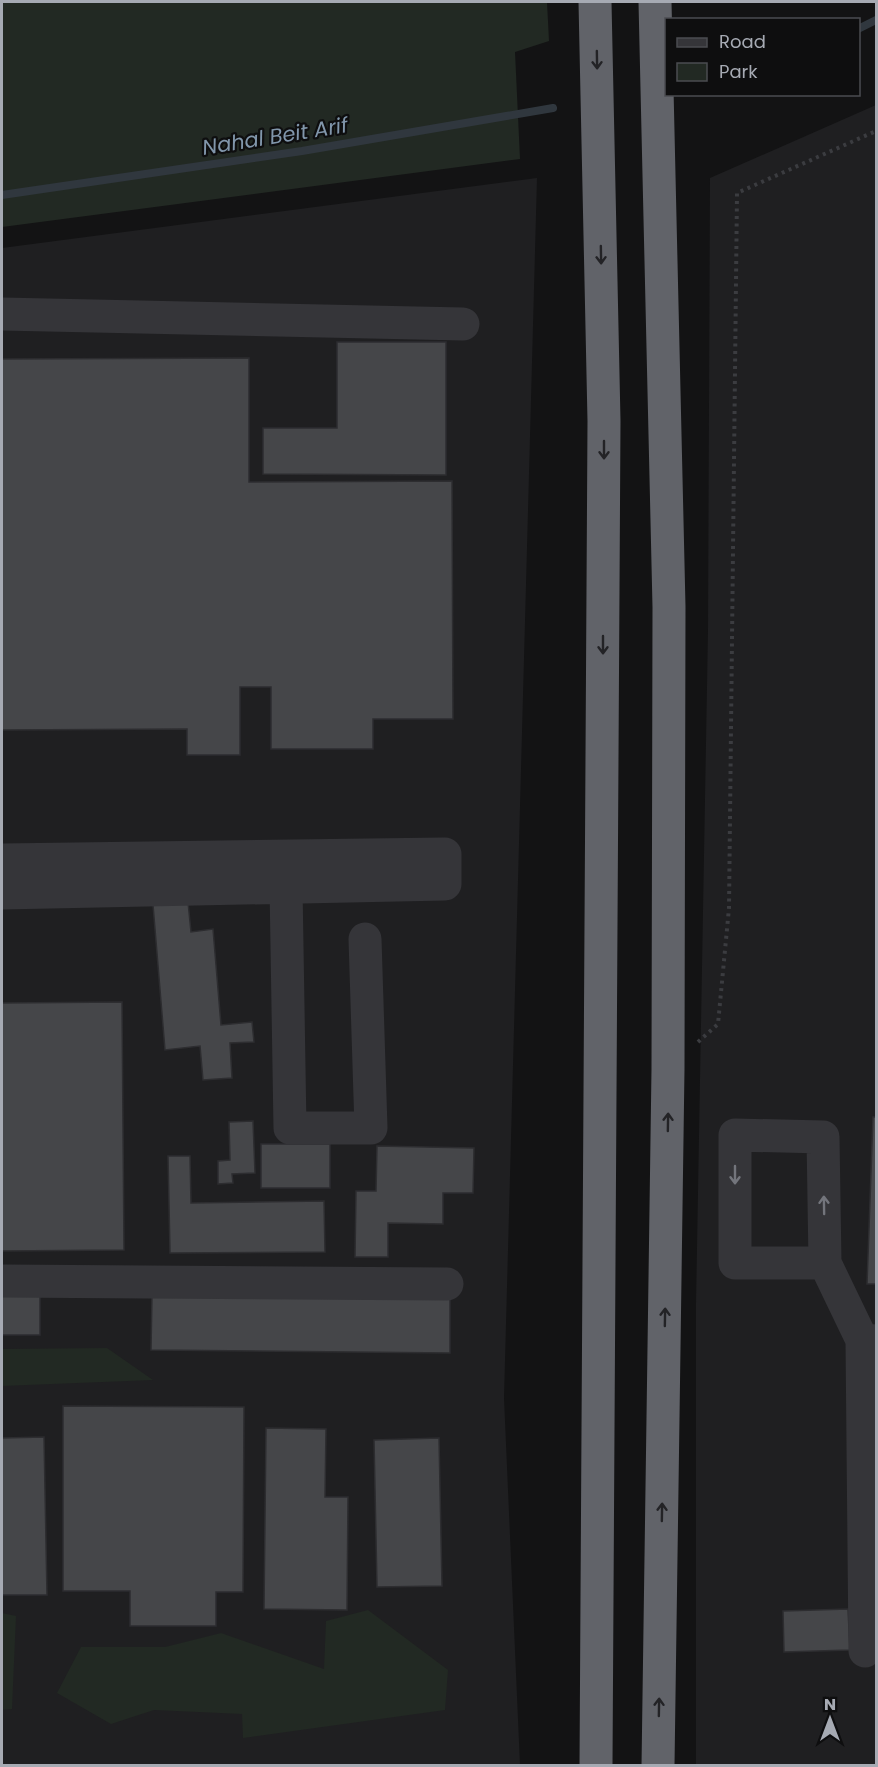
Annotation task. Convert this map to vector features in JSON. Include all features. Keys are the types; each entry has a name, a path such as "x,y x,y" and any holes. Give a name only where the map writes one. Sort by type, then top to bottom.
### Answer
{"highway":[{"path":"596,2 604,421 596,1766"},
{"path":"655,2 669,607 668,1069 658,1766"}],"lane":[{"path":"2,314 463,324"},
{"path":"2,860 445,854 445,884 2,893"},
{"path":"286,886 290,1128 371,1128 365,939"},
{"path":"825,1263 735,1263 735,1135 823,1137 825,1263 869,1340 866,1651"},
{"path":"2,1281 447,1284"}],"path":[{"path":"668,1069 718,1024 729,908 736,193 876,131"}],"shaded area":[{"path":"876,105 876,1765 696,1766 696,1304 708,630 710,178"},
{"path":"537,178 504,1398 520,1765 2,1765 2,248"}],"green space":[{"path":"2,2 547,2 549,41 515,52 520,159 2,227"},
{"path":"107,1348 153,1380 2,1386 2,1349"},
{"path":"368,1610 448,1670 445,1710 243,1738 242,1714 154,1710 111,1724 57,1693 81,1647 165,1647 221,1633 324,1669 326,1621"},
{"path":"2,1613 16,1616 12,1709 2,1710"}],"building":[{"path":"337,342 446,342 446,475 263,474 263,428 337,428"},
{"path":"249,358 249,482 452,481 453,719 373,719 373,749 271,749 271,687 240,687 240,755 187,755 187,729 2,730 2,359"},
{"path":"188,902 191,932 213,929 221,1025 252,1022 254,1042 230,1043 232,1078 203,1080 200,1046 165,1050 153,905"},
{"path":"122,1002 124,1250 2,1251 2,1003"},
{"path":"873,1117 876,1117 876,1284 867,1284"},
{"path":"253,1121 255,1173 232,1174 233,1183 218,1184 218,1161 230,1160 229,1122"},
{"path":"261,1144 330,1144 330,1188 261,1188"},
{"path":"377,1146 474,1148 473,1193 443,1193 443,1224 388,1223 388,1257 355,1257 356,1191 376,1191"},
{"path":"168,1156 190,1156 191,1203 324,1201 325,1252 170,1253"},
{"path":"2,1289 40,1289 40,1335 2,1335"},
{"path":"152,1295 450,1298 450,1353 151,1350"},
{"path":"63,1406 244,1407 243,1592 216,1592 216,1626 130,1626 130,1591 63,1591"},
{"path":"266,1428 326,1429 325,1497 348,1497 347,1610 264,1609"},
{"path":"44,1437 47,1595 2,1595 2,1438"},
{"path":"439,1438 442,1586 377,1587 374,1440"},
{"path":"848,1609 850,1650 784,1652 783,1611"}],"waterway":[{"name":"Nahal Beit Arif","path":"860,28 876,20"},
{"name":"Nahal Beit Arif","path":"2,195 302,151 553,108"}]}
